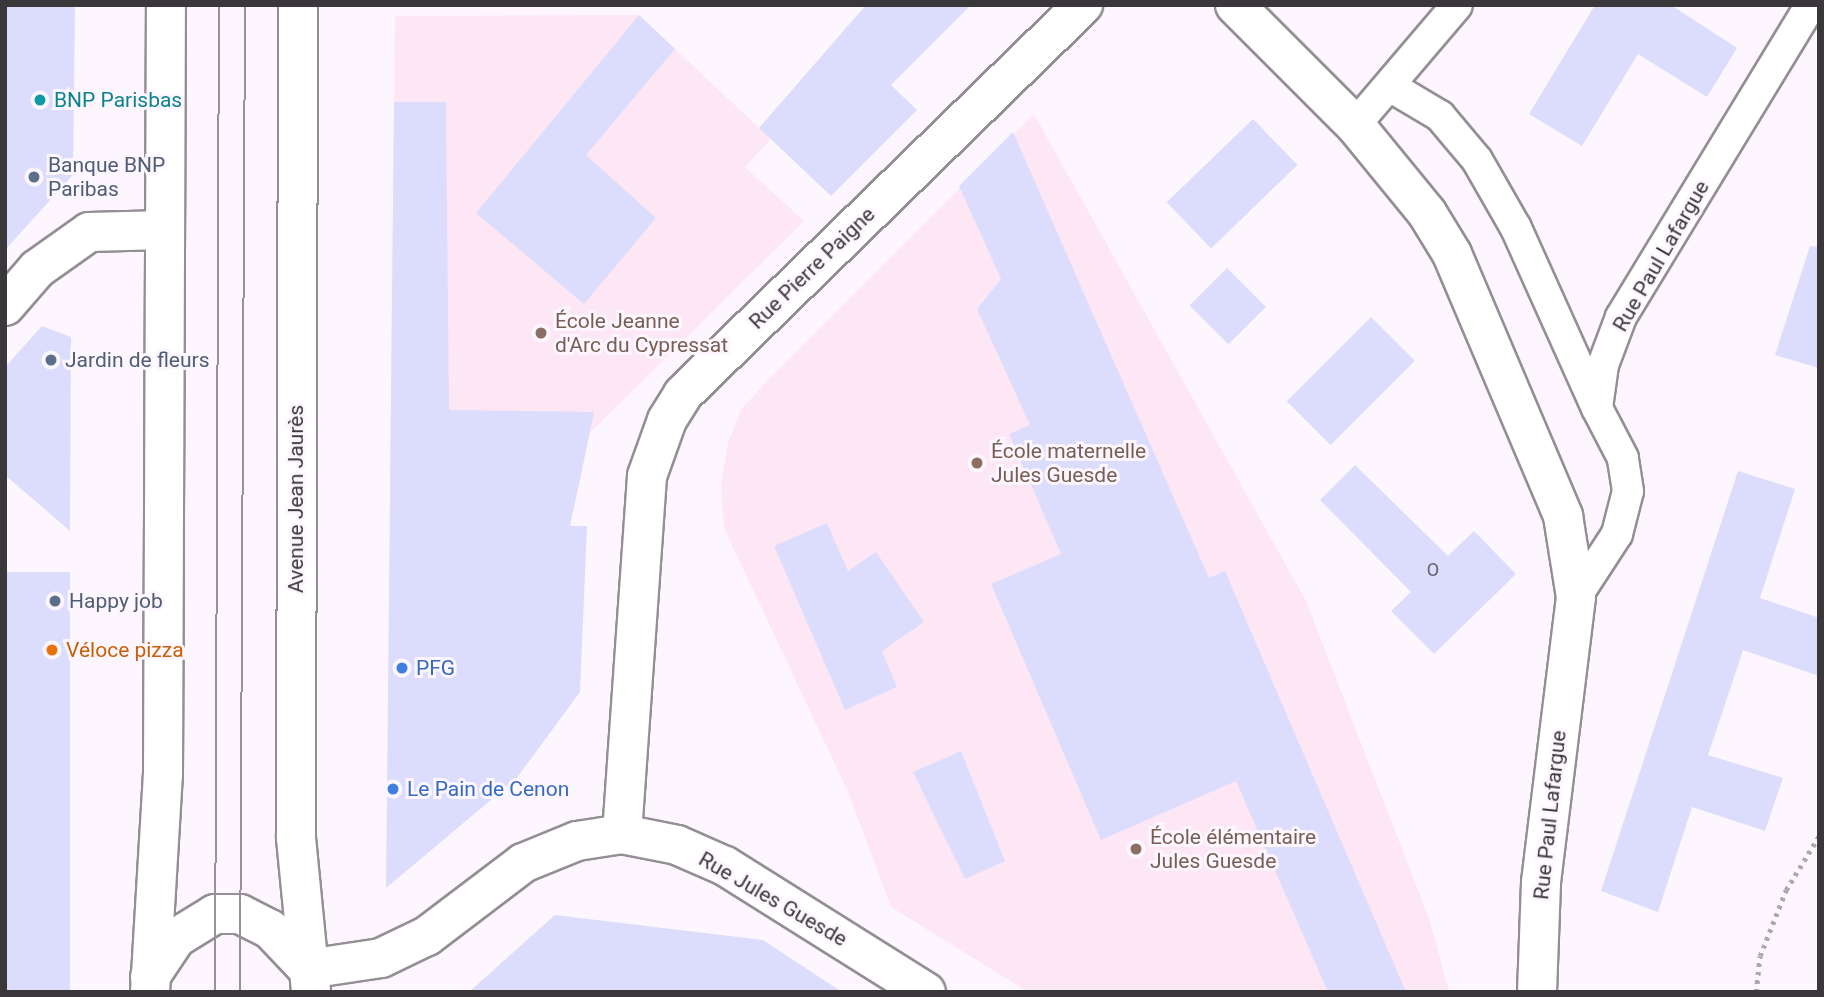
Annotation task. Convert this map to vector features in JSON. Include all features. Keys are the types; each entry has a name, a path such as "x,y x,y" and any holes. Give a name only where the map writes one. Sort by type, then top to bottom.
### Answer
{"street":[{"path":"150,984 163,774 166,5"},
{"name":"Avenue Jean Jaurès","path":"298,5 296,838 309,980"},
{"name":"Rue Pierre Paigne","path":"622,834 647,476 667,420 726,351 1083,5"},
{"name":"Rue Paul Lafargue","path":"1235,5 1355,125 1452,254 1563,516 1576,597 1541,883 1537,992"},
{"path":"5,306 37,269 89,232 165,230"},
{"name":"Rue Jules Guesde","path":"309,980 381,958 427,936 523,863 577,841 622,834 677,845 725,866 926,992"},
{"path":"150,984 176,938 215,914 240,914 270,929 309,980"}],"lane":[{"path":"1355,125 1393,88 1420,42 1457,5"},
{"name":"Rue Paul Lafargue","path":"1576,597 1617,534 1628,491 1623,458 1597,408 1603,365 1621,317 1811,5"},
{"path":"1393,88 1440,116 1477,160 1516,228 1597,408"}],"path":[{"path":"1756,992 1760,956 1786,890 1819,836"}],"shaded area":[{"name":"École Jeanne d'Arc du Cypressat","path":"639,15 771,139 745,167 804,221 590,433 577,495 390,495 395,16"},
{"path":"1034,114 1306,601 1430,921 1449,992 1028,992 891,907 848,792 724,528 721,483 728,443 741,410 765,383"}],"building":[{"name":"BNP Parisbas","path":"5,5 75,5 73,175 5,250"},
{"path":"866,5 971,5 891,85 917,110 831,196 759,128"},
{"path":"1595,5 1671,5 1737,48 1707,97 1638,54 1582,146 1529,114"},
{"path":"639,15 675,49 586,155 656,218 584,304 476,213"},
{"path":"394,102 446,102 449,410 594,412 570,526 587,526 580,692 516,779 386,888"},
{"path":"1253,119 1297,165 1211,248 1167,202"},
{"path":"1013,132 1209,578 1225,571 1406,992 1328,992 1236,781 1101,840 991,584 1061,554 1009,434 1030,425 977,309 1001,279 959,186"},
{"path":"1810,246 1819,247 1819,368 1775,355"},
{"path":"1227,268 1266,307 1228,344 1190,305"},
{"path":"1371,317 1415,361 1331,445 1287,401"},
{"path":"42,326 71,337 70,531 5,475 5,367"},
{"path":"1355,465 1448,556 1474,531 1516,574 1434,654 1391,611 1411,592 1320,500"},
{"path":"1738,471 1795,489 1760,598 1819,618 1819,676 1743,650 1708,755 1783,778 1765,831 1692,807 1658,912 1601,891"},
{"path":"827,523 848,571 876,552 924,622 882,651 897,687 845,710 774,546"},
{"path":"5,572 70,572 70,992 5,992"},
{"path":"961,751 1005,861 965,879 913,772"},
{"path":"555,915 763,940 842,992 469,992"}],"tram line":[{"path":"215,992 219,5"},
{"path":"240,992 245,5"}],"place":[{"name":"BNP Parisbas","path":"40,100"},
{"name":"Banque BNP Paribas","path":"34,177"},
{"name":"École Jeanne d'Arc du Cypressat","path":"541,333"},
{"name":"Jardin de fleurs","path":"51,360"},
{"name":"École maternelle Jules Guesde","path":"977,463"},
{"name":"Happy job","path":"55,601"},
{"name":"Véloce pizza","path":"52,650"},
{"name":"PFG","path":"402,668"},
{"name":"Le Pain de Cenon","path":"393,789"},
{"name":"École élémentaire Jules Guesde","path":"1136,849"}]}
